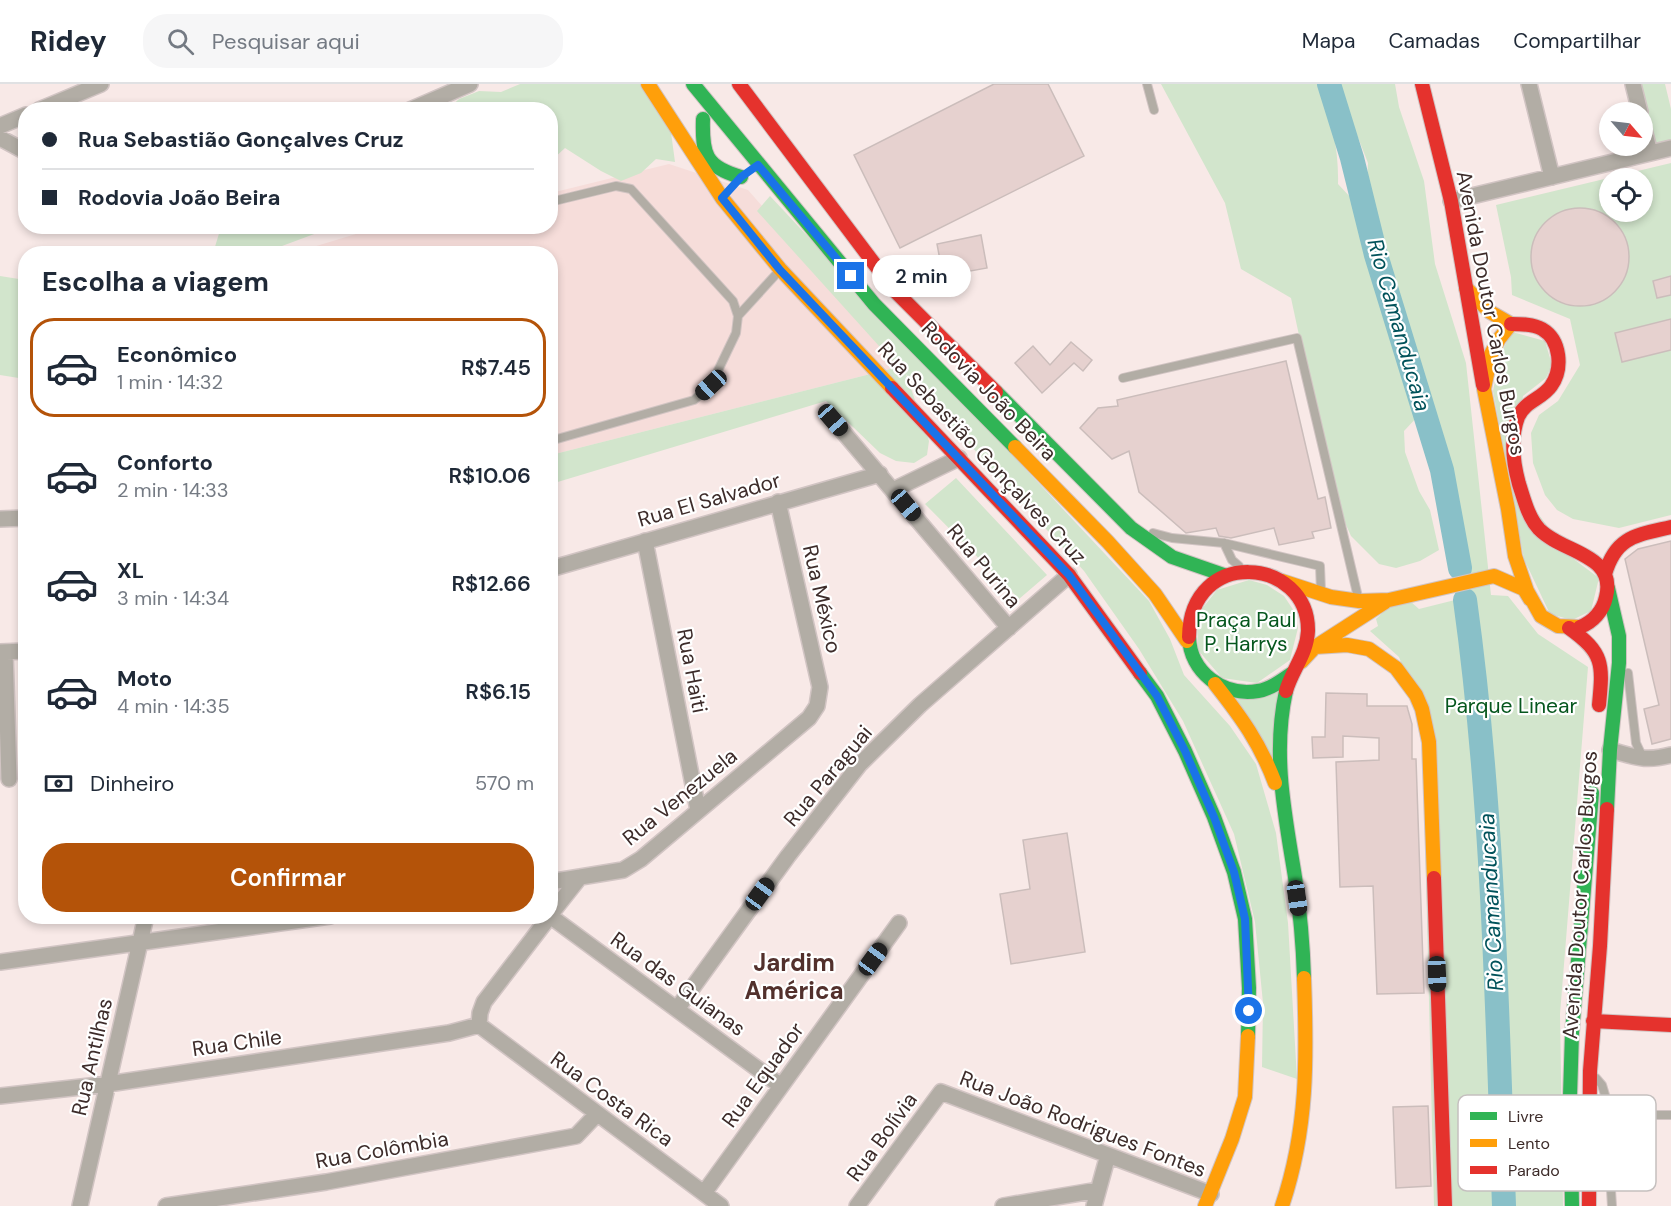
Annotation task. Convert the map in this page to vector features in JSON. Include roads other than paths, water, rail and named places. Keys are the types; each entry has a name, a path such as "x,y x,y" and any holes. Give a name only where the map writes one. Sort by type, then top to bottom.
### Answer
{"main road":[{"name":"Rua Sebastião Gonçalves Cruz","path":"648,84 722,198 780,270 1069,575 1157,696 1185,751 1214,817 1234,872 1245,919 1249,988 1245,1097 1232,1139 1208,1200"},
{"path":"685,84 703,119 702,147 710,165 727,174 741,177"},
{"name":"Rodovia João Beira","path":"693,84 874,304 1116,550 1155,594 1187,641"},
{"name":"Rodovia João Beira","path":"739,84 868,259 894,290 1131,528 1172,557 1224,575"},
{"name":"Avenida Doutor Carlos Burgos","path":"1422,84 1451,201 1484,392 1524,547"},
{"path":"674,125 703,119 734,106 753,103"},
{"path":"722,198 741,177 758,165 778,137"},
{"path":"1466,288 1490,312 1511,324 1498,337 1490,352 1484,392"},
{"name":"Avenida Doutor Carlos Burgos","path":"1511,324 1535,327 1545,331 1554,340 1558,353 1557,376 1550,388 1529,402 1520,412 1515,427 1513,454 1527,509 1536,526 1552,539"},
{"path":"1285,810 1265,758 1245,722 1215,684 1201,672 1192,658 1187,641 1187,621 1194,602 1207,586 1224,575 1244,571 1263,573 1321,594 1359,601 1396,598 1491,577 1516,584 1524,590 1540,615 1548,622 1569,628 1581,626 1596,616 1606,600 1610,577 1608,561 1615,547 1635,535 1671,527"},
{"path":"1491,577 1524,547 1552,539 1589,556 1610,577"},
{"path":"1524,547 1517,564 1534,606"},
{"name":"Avenida Doutor Carlos Burgos","path":"1590,1095 1610,750 1619,663 1619,636 1610,577"},
{"path":"1280,580 1294,593 1304,610 1308,629 1306,648 1294,670 1281,725 1279,756 1300,920 1306,1036 1305,1096 1299,1143 1282,1206"},
{"path":"1215,684 1234,692 1254,692 1275,686 1294,670 1315,647 1358,618 1396,598"},
{"path":"1569,628 1586,639 1597,651 1602,680 1599,716"},
{"path":"1315,647 1357,646 1378,654 1394,665 1410,682 1422,706 1428,742 1445,1206"},
{"name":"Avenida Doutor Carlos Burgos","path":"1571,1095 1580,941 1594,775"},
{"path":"1580,941 1583,986 1581,1006 1586,1019 1671,1025"},
{"name":"Avenida Doutor Carlos Burgos","path":"1572,1191 1572,1206"}],"street":[{"path":"58,102 101,84"},
{"path":"1529,84 1552,177"},
{"path":"1633,84 1638,102"},
{"path":"427,102 464,85"},
{"path":"0,126 18,118"},
{"path":"0,138 18,148"},
{"path":"1653,152 1671,148"},
{"path":"1451,201 1638,156"},
{"name":"Rua Purina","path":"833,420 1009,628"},
{"path":"893,490 959,458"},
{"name":"Rua El Salvador","path":"558,567 880,474"},
{"name":"Rua México","path":"778,502 820,687 818,706"},
{"path":"0,519 18,518"},
{"name":"Rua Haiti","path":"645,541 698,810"},
{"name":"Rua Paraguai","path":"677,1009 788,856 860,764 920,705 1069,575"},
{"path":"5,780 2,652 18,651"},
{"name":"Rua Venezuela","path":"558,881 623,870 641,859 809,718 818,706"},
{"path":"1610,750 1644,759 1671,755"},
{"path":"558,906 580,877"},
{"name":"Rua das Guianas","path":"558,922 782,1086"},
{"name":"Rua Equador","path":"704,1193 899,923"},
{"name":"Rua Antilhas","path":"81,1206 144,924"},
{"path":"0,962 274,924"},
{"path":"479,1025 484,1002 544,924"},
{"name":"Rua Chile","path":"0,1096 108,1084 449,1033 479,1025"},
{"name":"Rua Costa Rica","path":"479,1025 721,1206"},
{"name":"Rua João Rodrigues Fontes","path":"941,1092 1107,1155 1208,1200"},
{"name":"Rua Bolívia","path":"857,1206 941,1092"},
{"name":"Rua Colômbia","path":"166,1206 326,1182 576,1136 597,1114"},
{"path":"1094,1206 1107,1155"},
{"path":"1003,1206 1098,1190"}],"lane":[{"path":"1148,84 1154,110"},
{"path":"558,200 616,186 631,189 733,301 738,316 736,333 711,385 694,400 558,439"},
{"path":"738,316 780,270"},
{"path":"1123,378 1297,338 1359,601"},
{"path":"1131,528 1172,538 1224,543 1320,566 1321,594"},
{"path":"1224,543 1232,560 1244,571"},
{"path":"1621,605 1636,743 1644,759"},
{"path":"1590,1071 1602,1085 1605,1095"},
{"path":"1611,1191 1612,1206"}],"waterway":[{"name":"Rio Camanducaia","path":"1329,84 1352,158 1376,255 1442,470 1460,568"},
{"name":"Rio Camanducaia","path":"1465,600 1488,827 1500,1095"},
{"name":"Rio Camanducaia","path":"1503,1191 1504,1206"}],"district":[{"name":"Jardim América","path":"794,976"}],"park label":[{"name":"Praça Paul P. Harrys","path":"1246,632"},
{"name":"Parque Linear","path":"1511,706"}]}
